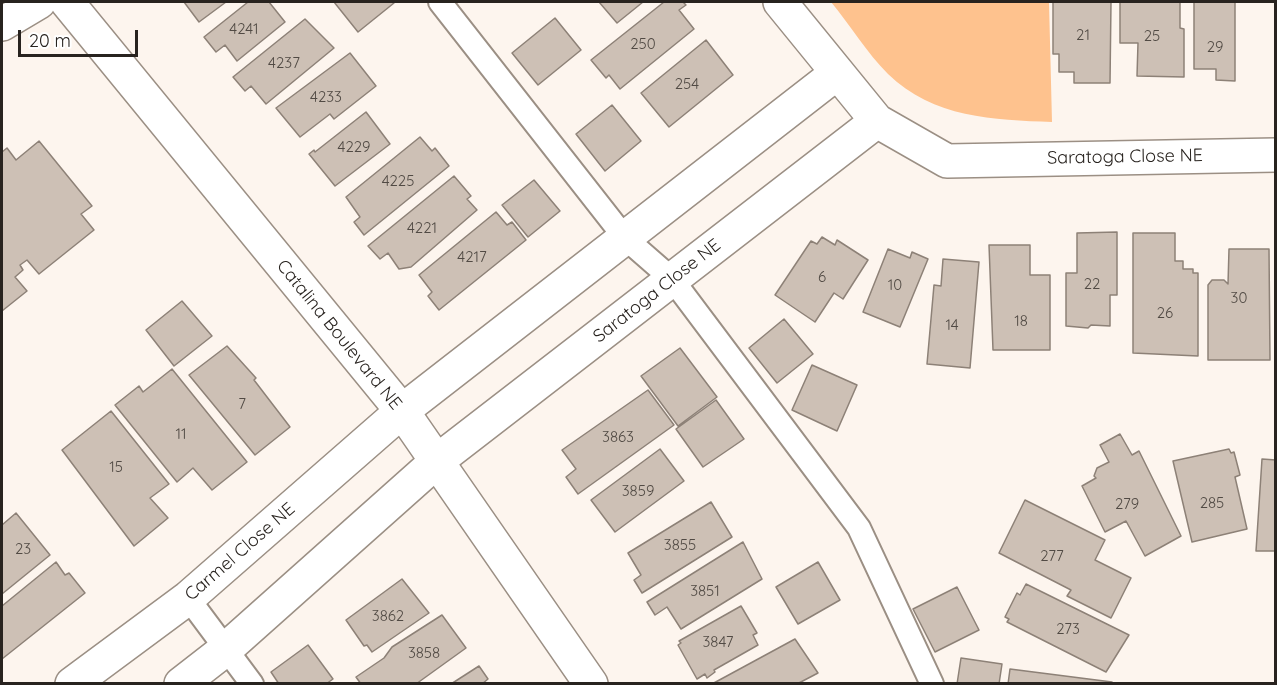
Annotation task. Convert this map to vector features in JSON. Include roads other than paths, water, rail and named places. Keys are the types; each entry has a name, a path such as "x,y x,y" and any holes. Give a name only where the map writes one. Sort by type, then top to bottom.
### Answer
{"street":[{"path":"2,24 39,2"},
{"name":"Catalina Boulevard NE","path":"67,2 402,411 591,684"},
{"name":"Saratoga Close NE","path":"780,2 877,121 947,161 1275,154"},
{"path":"402,411 837,73"},
{"name":"Saratoga Close NE","path":"437,461 877,121"},
{"name":"Carmel Close NE","path":"72,684 188,598 402,411"},
{"path":"181,684 226,649 437,461"}],"lane":[{"path":"440,2 625,238 672,279 859,528 932,684"},
{"path":"188,598 252,684"}]}
